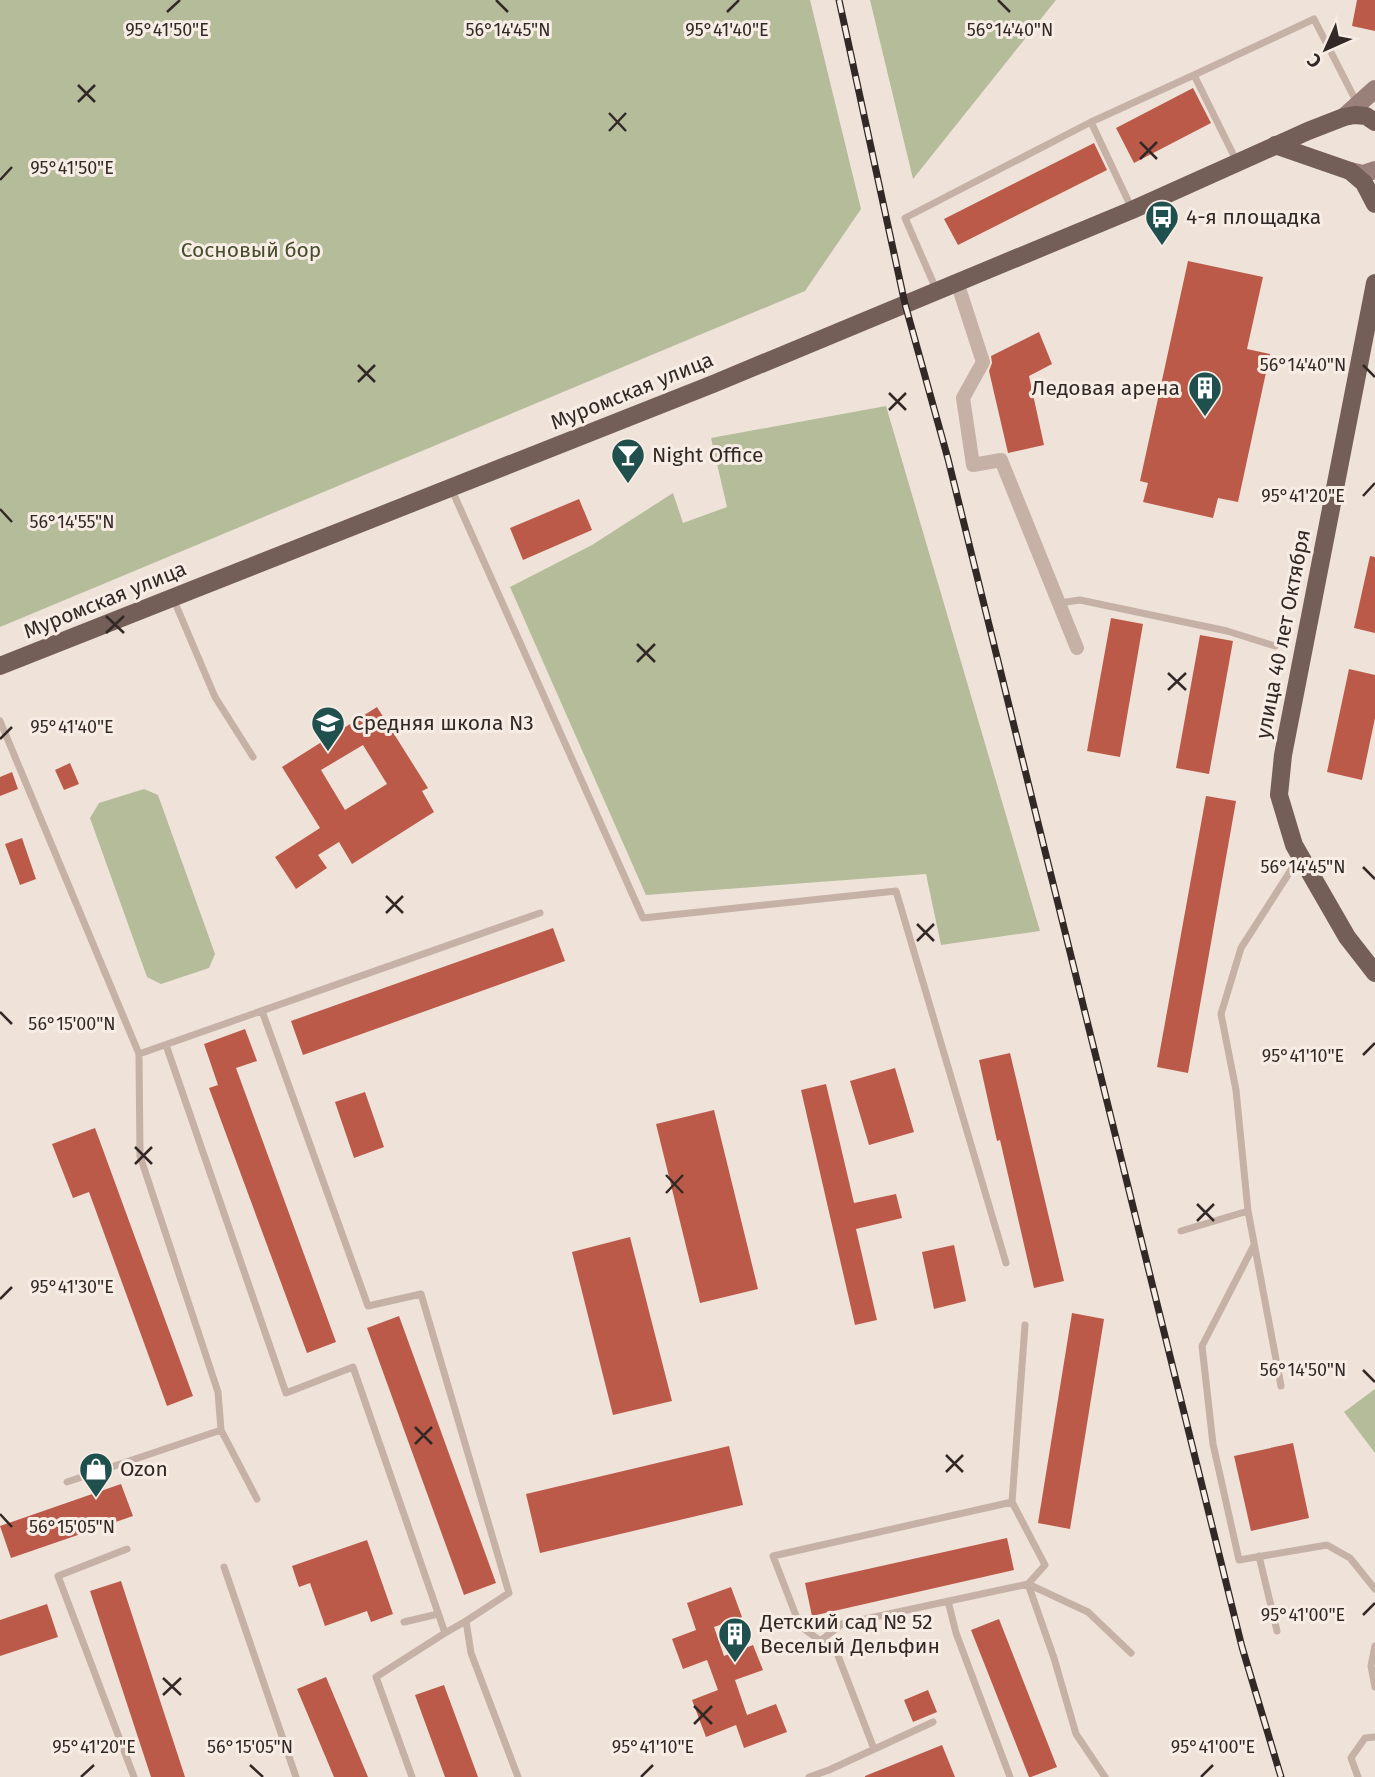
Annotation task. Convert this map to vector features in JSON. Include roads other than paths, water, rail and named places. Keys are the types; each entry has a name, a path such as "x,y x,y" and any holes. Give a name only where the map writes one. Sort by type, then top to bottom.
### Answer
{"main road":[{"path":"1344,117 1375,89"},
{"path":"1344,117 1366,116 1375,122"},
{"name":"Муромская улица","path":"0,666 700,389 1132,210 1344,117"},
{"path":"1275,145 1350,171 1363,174 1375,170"},
{"path":"1350,171 1364,183 1375,204"},
{"name":"улица 40 лет Октября","path":"1375,283 1283,755 1279,795 1294,845 1347,937 1375,973"}],"street":[{"path":"957,282 984,362 963,398 973,465 1001,460 1077,648"}],"lane":[{"path":"937,291 905,218 1091,122 1314,19 1357,105"},
{"path":"1194,75 1237,163"},
{"path":"1091,122 1132,210"},
{"path":"451,487 643,918 896,891 1006,1263"},
{"path":"173,598 215,697 253,757"},
{"path":"1059,603 1080,600 1227,631 1275,646"},
{"path":"0,721 139,1054 140,1156 218,1392 221,1430 257,1499"},
{"path":"1281,1386 1248,1211 1236,1090 1221,1014 1241,948 1300,855"},
{"path":"139,1054 540,913"},
{"path":"262,1011 368,1306 421,1294 509,1593 376,1677 412,1777"},
{"path":"166,1045 286,1393 353,1367 445,1633"},
{"path":"1181,1231 1248,1211"},
{"path":"1254,1245 1202,1346 1213,1444 1239,1560 1326,1545 1350,1558 1375,1589"},
{"path":"1024,1325 1012,1502 1045,1564 1028,1584"},
{"path":"67,1482 221,1430"},
{"path":"874,1749 837,1653 800,1626 773,1556 1012,1502"},
{"path":"127,1549 58,1576 134,1777"},
{"path":"1259,1556 1277,1631"},
{"path":"223,1567 296,1777"},
{"path":"1028,1584 1054,1658 1076,1734 1105,1777"},
{"path":"820,1641 842,1624 1028,1584 1088,1612 1131,1653"},
{"path":"948,1601 956,1633 1010,1777"},
{"path":"404,1622 438,1614"},
{"path":"466,1621 471,1653 518,1777"},
{"path":"1375,1646 1371,1666 1375,1687"},
{"path":"809,1777 830,1774 874,1749 933,1722"},
{"path":"1358,1777 1351,1758 1365,1738 1375,1737"}],"railway":[{"path":"839,0 905,304 948,459 1242,1647 1281,1777"}],"place":[{"name":"4-я площадка","path":"1162,247"},
{"name":"Ледовая арена","path":"1205,418"},
{"name":"Night Office","path":"628,485"},
{"name":"Средняя школа N3","path":"328,753"},
{"name":"Ozon","path":"96,1499"},
{"name":"Детский сад № 52 Веселый Дельфин","path":"735,1664"}],"park label":[{"name":"Сосновый бор","path":"251,250"}]}
